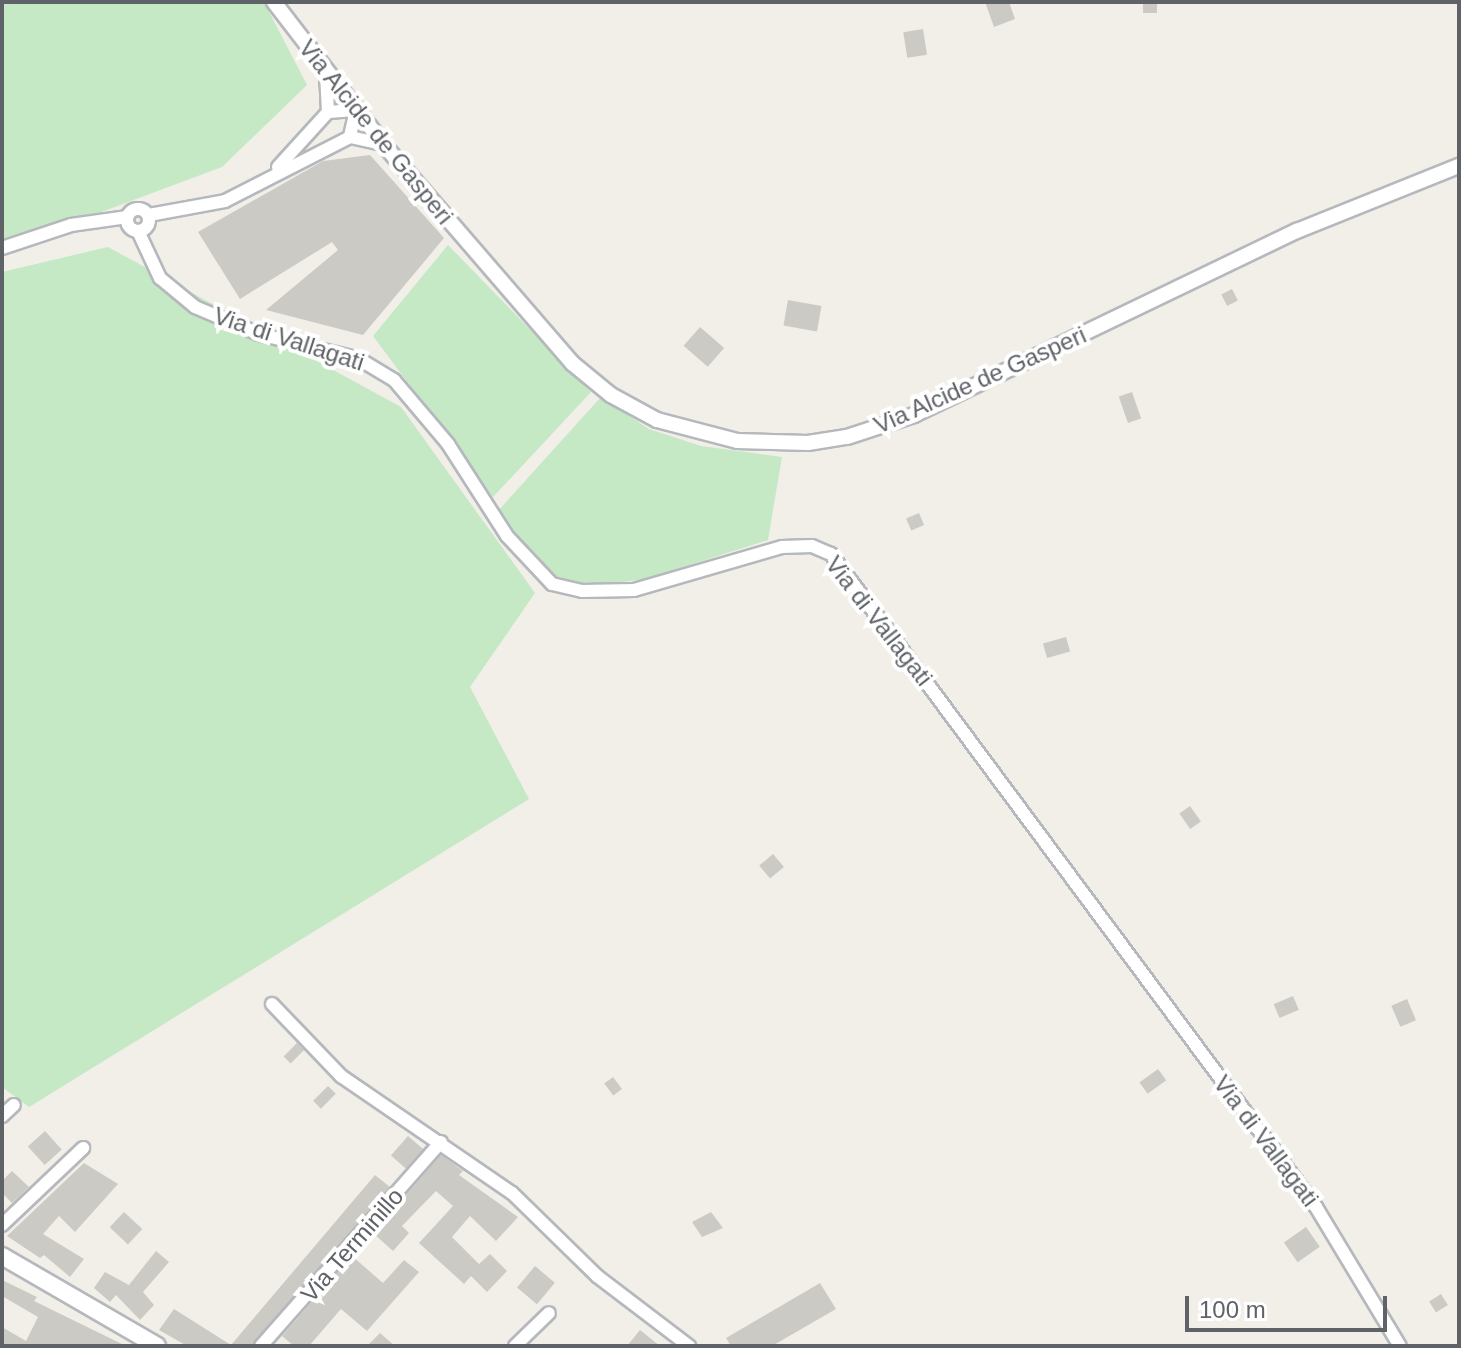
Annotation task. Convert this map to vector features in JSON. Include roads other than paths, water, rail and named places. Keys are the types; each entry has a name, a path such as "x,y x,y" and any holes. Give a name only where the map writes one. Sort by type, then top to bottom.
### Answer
{"main road":[{"path":"4,1261 157,1346"}],"street":[{"name":"Via Alcide de Gasperi","path":"274,2 326,74 384,145 588,377 636,410 680,429 776,444 847,437 914,415 1297,231 1459,166"},
{"path":"326,74 328,112"},
{"path":"272,173 328,112 356,110 350,137"},
{"path":"2,248 71,225 127,217 137,208 149,215 216,205 272,173 350,137 384,145"},
{"path":"127,217 129,227 138,231 148,226 149,215"},
{"name":"Via di Vallagati","path":"138,231 160,278 195,307 259,334 359,359 394,380 448,444 507,536 552,584 582,591 634,590 782,547 812,546 831,554 1031,830 1316,1207 1400,1346"},
{"path":"272,1004 341,1076 512,1193 597,1276 689,1346"},
{"path":"2,1116 14,1105"},
{"name":"Via Terminillo","path":"261,1346 441,1142"},
{"path":"2,1225 83,1148"},
{"path":"515,1346 549,1313"}]}
